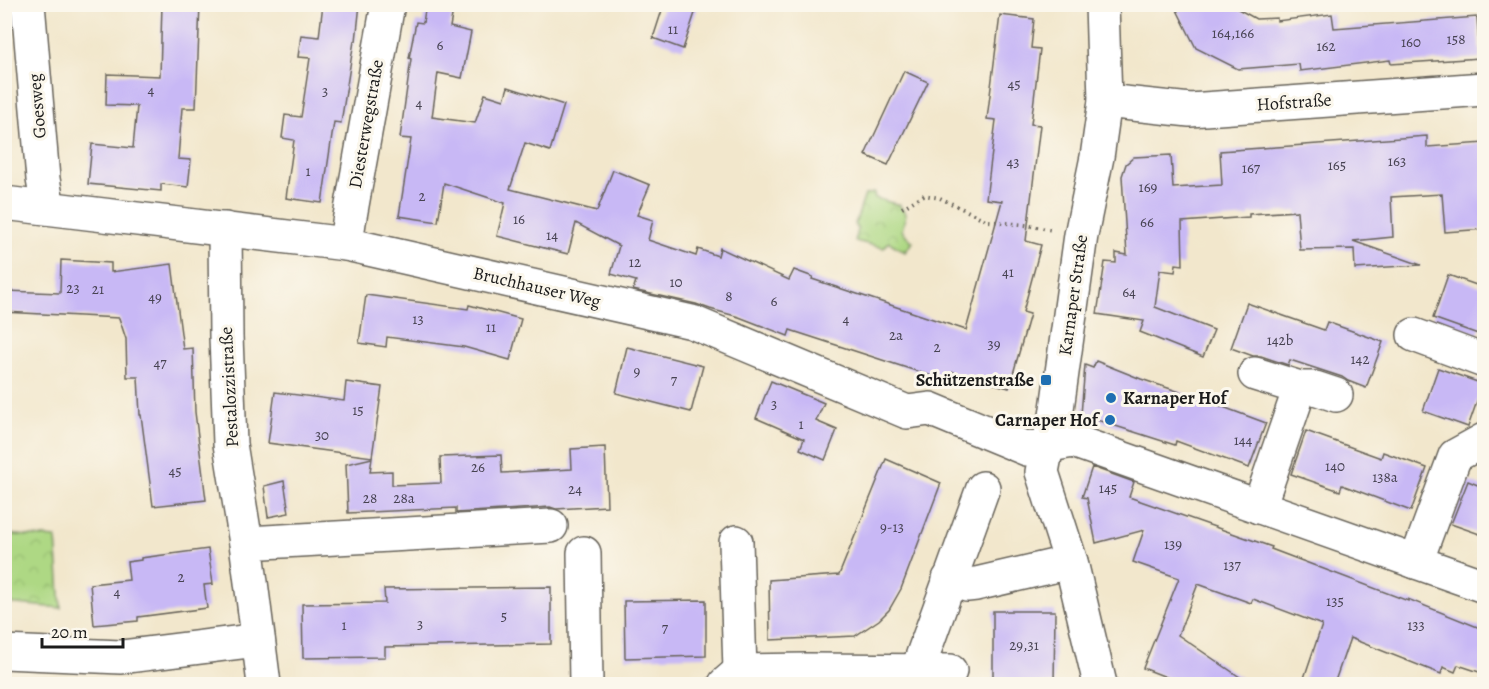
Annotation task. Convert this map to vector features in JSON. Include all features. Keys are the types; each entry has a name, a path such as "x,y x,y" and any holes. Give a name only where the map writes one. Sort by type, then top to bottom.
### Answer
{"street":[{"name":"Goesweg","path":"28,4 43,179 48,208"},
{"name":"Diesterwegstraße","path":"346,244 388,4"},
{"name":"Karnaper Straße","path":"1100,684 1071,562 1042,472 1056,416 1081,235 1105,101 1102,4"},
{"name":"Hofstraße","path":"1105,101 1190,110 1485,89"},
{"name":"Bruchhauser Weg","path":"4,203 346,244 692,322 907,412 930,409 1027,450 1047,446"},
{"name":"Pestalozzistraße","path":"225,229 225,336 230,444 246,543 264,684"},
{"path":"1414,335 1485,362"},
{"path":"1255,374 1300,388 1316,388 1336,395"},
{"path":"1259,507 1300,388"},
{"path":"1416,562 1455,456 1485,440"},
{"path":"1047,446 1073,441 1485,586"},
{"path":"917,671 983,488"},
{"path":"246,543 551,526"},
{"path":"736,543 733,678 807,670 950,671"},
{"path":"584,553 586,684"},
{"path":"950,579 968,585 976,584 1071,562"},
{"path":"4,652 121,657 258,640"}],"path":[{"path":"902,208 924,195 940,198 988,221 1054,230"}],"green space":[{"path":"874,193 875,198 899,205 906,214 902,231 913,242 905,252 889,242 884,248 855,241 858,230 855,224 865,195"},
{"path":"4,534 56,538 61,608 5,603"}],"building":[{"path":"162,4 200,4 196,108 182,108 178,159 191,160 188,187 161,184 161,191 88,184 92,144 133,148 137,106 106,105 107,74 160,76"},
{"path":"323,4 360,4 356,41 354,41 341,123 334,122 322,203 286,198 294,140 282,138 285,115 301,117 310,58 298,57 301,35 319,37"},
{"path":"426,4 454,4 450,27 471,32 462,78 438,73 432,117 475,123 485,94 504,100 508,87 564,105 550,151 525,143 510,189 597,211 613,170 650,185 637,215 653,220 648,240 696,256 698,249 718,256 720,248 789,280 794,270 813,277 812,279 966,330 1002,201 986,199 996,120 987,119 1000,15 1034,19 1031,48 1040,49 1031,124 1040,125 1026,241 1041,245 1023,312 1030,314 1009,388 953,372 950,382 790,330 788,336 739,317 696,304 633,290 636,281 611,274 619,246 576,223 568,254 497,236 505,203 444,183 438,222 399,216 411,139 400,138 411,59 409,58 416,22 423,23"},
{"path":"664,4 698,4 683,49 653,38"},
{"path":"1174,4 1229,4 1256,19 1277,18 1277,21 1332,14 1334,28 1477,17 1480,58 1391,64 1390,60 1300,71 1299,64 1238,69 1196,48"},
{"path":"904,71 928,82 888,165 865,155"},
{"path":"1427,136 1427,147 1485,143 1485,229 1445,232 1442,194 1391,197 1393,237 1353,241 1421,265 1355,269 1354,249 1300,250 1297,211 1182,222 1183,265 1176,264 1175,272 1160,270 1155,307 1214,330 1203,357 1140,332 1144,321 1097,314 1105,262 1116,263 1116,253 1127,255 1122,176 1126,164 1134,157 1171,155 1173,188 1222,185 1220,151"},
{"path":"61,260 111,263 111,272 172,264 183,349 193,348 195,412 206,500 153,506 140,415 138,377 127,377 126,339 119,318 4,312 6,291 60,293"},
{"path":"1448,275 1485,288 1485,315 1478,334 1433,318"},
{"path":"366,295 468,309 469,305 521,319 510,360 464,347 387,337 386,347 359,343"},
{"path":"1247,303 1324,330 1327,322 1383,342 1366,388 1342,377 1290,360 1288,365 1231,348"},
{"path":"627,347 703,366 691,412 616,393"},
{"path":"1096,361 1266,423 1249,468 1176,441 1175,445 1081,415 1085,365 1093,368"},
{"path":"1438,368 1483,384 1468,427 1423,411"},
{"path":"771,381 824,403 816,421 837,430 825,460 800,449 804,439 756,418"},
{"path":"346,382 382,387 372,457 268,443 275,392 344,401"},
{"path":"1306,431 1381,458 1383,452 1427,468 1411,511 1342,485 1340,491 1291,474"},
{"path":"605,447 607,506 456,513 456,508 348,513 346,464 372,458 370,472 392,471 392,485 441,483 440,457 501,455 502,473 572,469 571,449"},
{"path":"886,459 941,483 901,589 889,610 879,620 855,636 770,640 769,580 839,575"},
{"path":"1092,467 1134,482 1129,497 1272,547 1271,549 1485,630 1485,674 1458,665 1455,672 1443,667 1441,674 1350,638 1334,684 1302,684 1322,625 1253,599 1251,603 1198,584 1178,635 1250,684 1184,684 1143,668 1179,578 1133,562 1144,530 1096,543 1087,498 1082,497"},
{"path":"284,481 289,513 268,517 264,486"},
{"path":"1468,481 1485,488 1485,536 1451,524"},
{"path":"208,549 213,584 204,585 207,608 138,617 138,621 94,625 90,584 129,580 127,562"},
{"path":"551,587 551,644 385,647 385,657 303,658 302,604 385,603 384,589"},
{"path":"706,600 706,656 625,658 624,601"},
{"path":"993,611 1055,611 1054,684 993,682"}],"place":[{"name":"Schützenstraße","path":"1046,380"},
{"name":"Karnaper Hof","path":"1111,398"},
{"name":"Carnaper Hof","path":"1110,420"}]}
